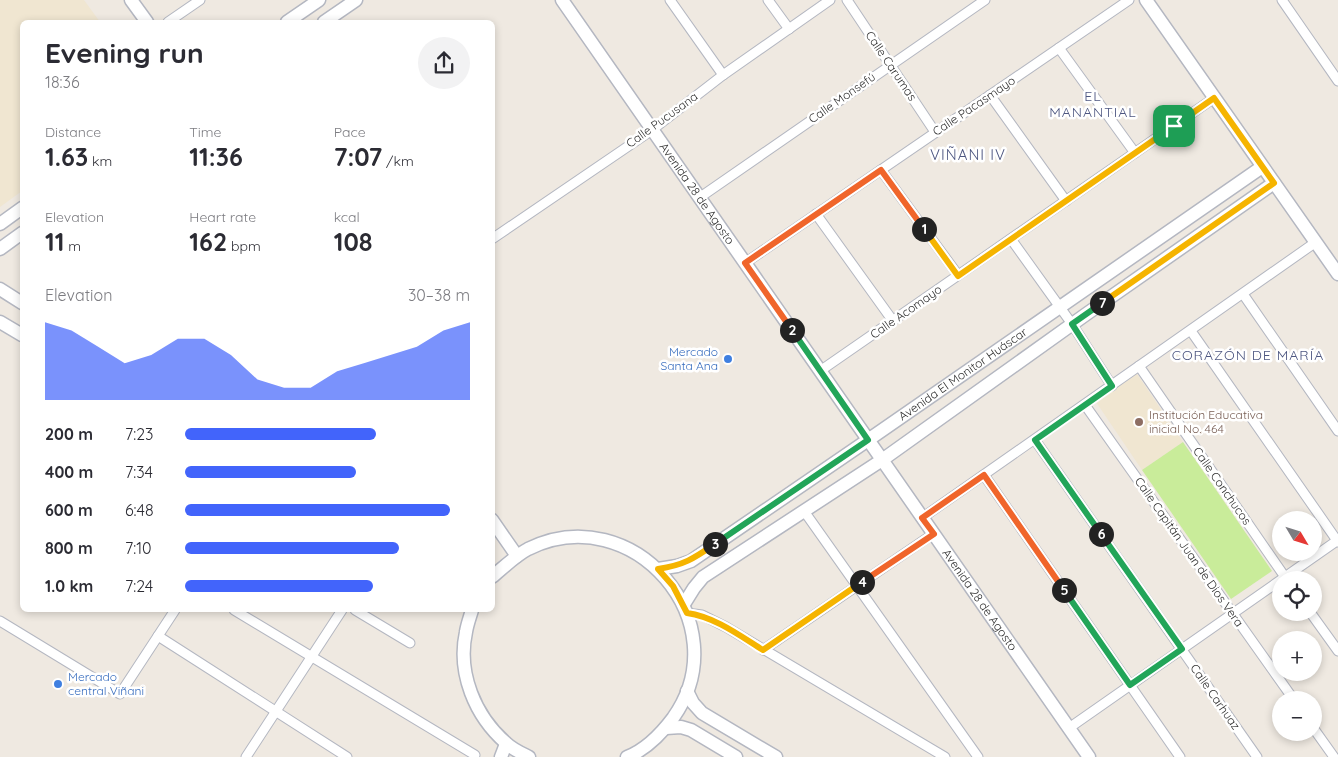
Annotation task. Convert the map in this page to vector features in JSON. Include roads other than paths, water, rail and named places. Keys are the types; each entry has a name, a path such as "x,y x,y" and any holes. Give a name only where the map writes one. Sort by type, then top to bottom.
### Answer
{"street":[{"path":"131,0 146,20"},
{"path":"171,20 200,0"},
{"path":"290,20 319,0"},
{"name":"Avenida 28 de Agosto","path":"562,0 1089,757"},
{"path":"670,0 723,75"},
{"path":"768,0 789,29"},
{"name":"Calle Pucusana","path":"495,237 652,130 723,75 830,0"},
{"name":"Calle Carumas","path":"848,0 889,65 935,132"},
{"name":"Calle Monsefú","path":"700,198 985,0"},
{"name":"Calle Pacasmayo","path":"745,263 1129,0"},
{"path":"1146,0 1338,274"},
{"path":"1282,0 1338,81"},
{"path":"327,20 351,1"},
{"path":"1059,48 1135,153"},
{"path":"990,95 1066,201"},
{"name":"Calle Acomayo","path":"820,371 1214,98"},
{"name":"Avenida El Monitor Huáscar","path":"658,569 677,566 691,561 1262,167"},
{"path":"881,170 958,276"},
{"name":"Avenida El Monitor Huáscar","path":"685,609 694,588 703,577 882,460 1274,183"},
{"path":"0,224 20,209"},
{"path":"816,214 893,321"},
{"path":"0,249 20,234"},
{"path":"1011,239 1072,324 1112,386"},
{"path":"922,518 1316,242"},
{"path":"0,290 20,302"},
{"path":"1243,294 1338,430"},
{"path":"0,322 20,334"},
{"path":"1191,331 1338,541 1297,571"},
{"name":"Calle Conchucos","path":"1139,366 1280,571"},
{"name":"Calle Capitán Juan de Dios Vera","path":"1085,404 1288,691"},
{"name":"Calle Carhuaz","path":"1035,440 1257,757"},
{"path":"984,475 1180,757"},
{"path":"804,511 978,757"},
{"path":"495,524 517,556"},
{"path":"763,650 934,534"},
{"path":"495,574 517,556 529,549 551,541 574,538 597,539 619,544 633,551 658,569 673,586 691,625 694,647 693,669 687,691 678,711 666,728 650,743 627,757"},
{"path":"1069,728 1232,613 1272,588"},
{"path":"685,609 726,627 945,757"},
{"path":"0,621 120,694 174,612"},
{"path":"237,612 475,755"},
{"path":"246,757 341,612"},
{"path":"358,612 410,643"},
{"path":"472,612 465,641 464,657 467,681 475,704 506,744 529,757"},
{"path":"1316,621 1338,651"},
{"path":"158,636 346,757"},
{"path":"687,691 693,703 702,713 776,757"},
{"path":"666,728 681,727 692,730 736,757"},
{"path":"1322,740 1334,757"},
{"path":"501,757 506,744"}],"place":[{"name":"Mercado Santa Ana","path":"728,359"},
{"name":"Institución Educativa inicial No. 464","path":"1139,422"},
{"name":"Mercado central Viñani","path":"58,684"}],"district":[{"name":"EL MANANTIAL","path":"1093,104"},
{"name":"VIÑANI IV","path":"968,155"},
{"name":"CORAZÓN DE MARÍA","path":"1248,355"}]}
